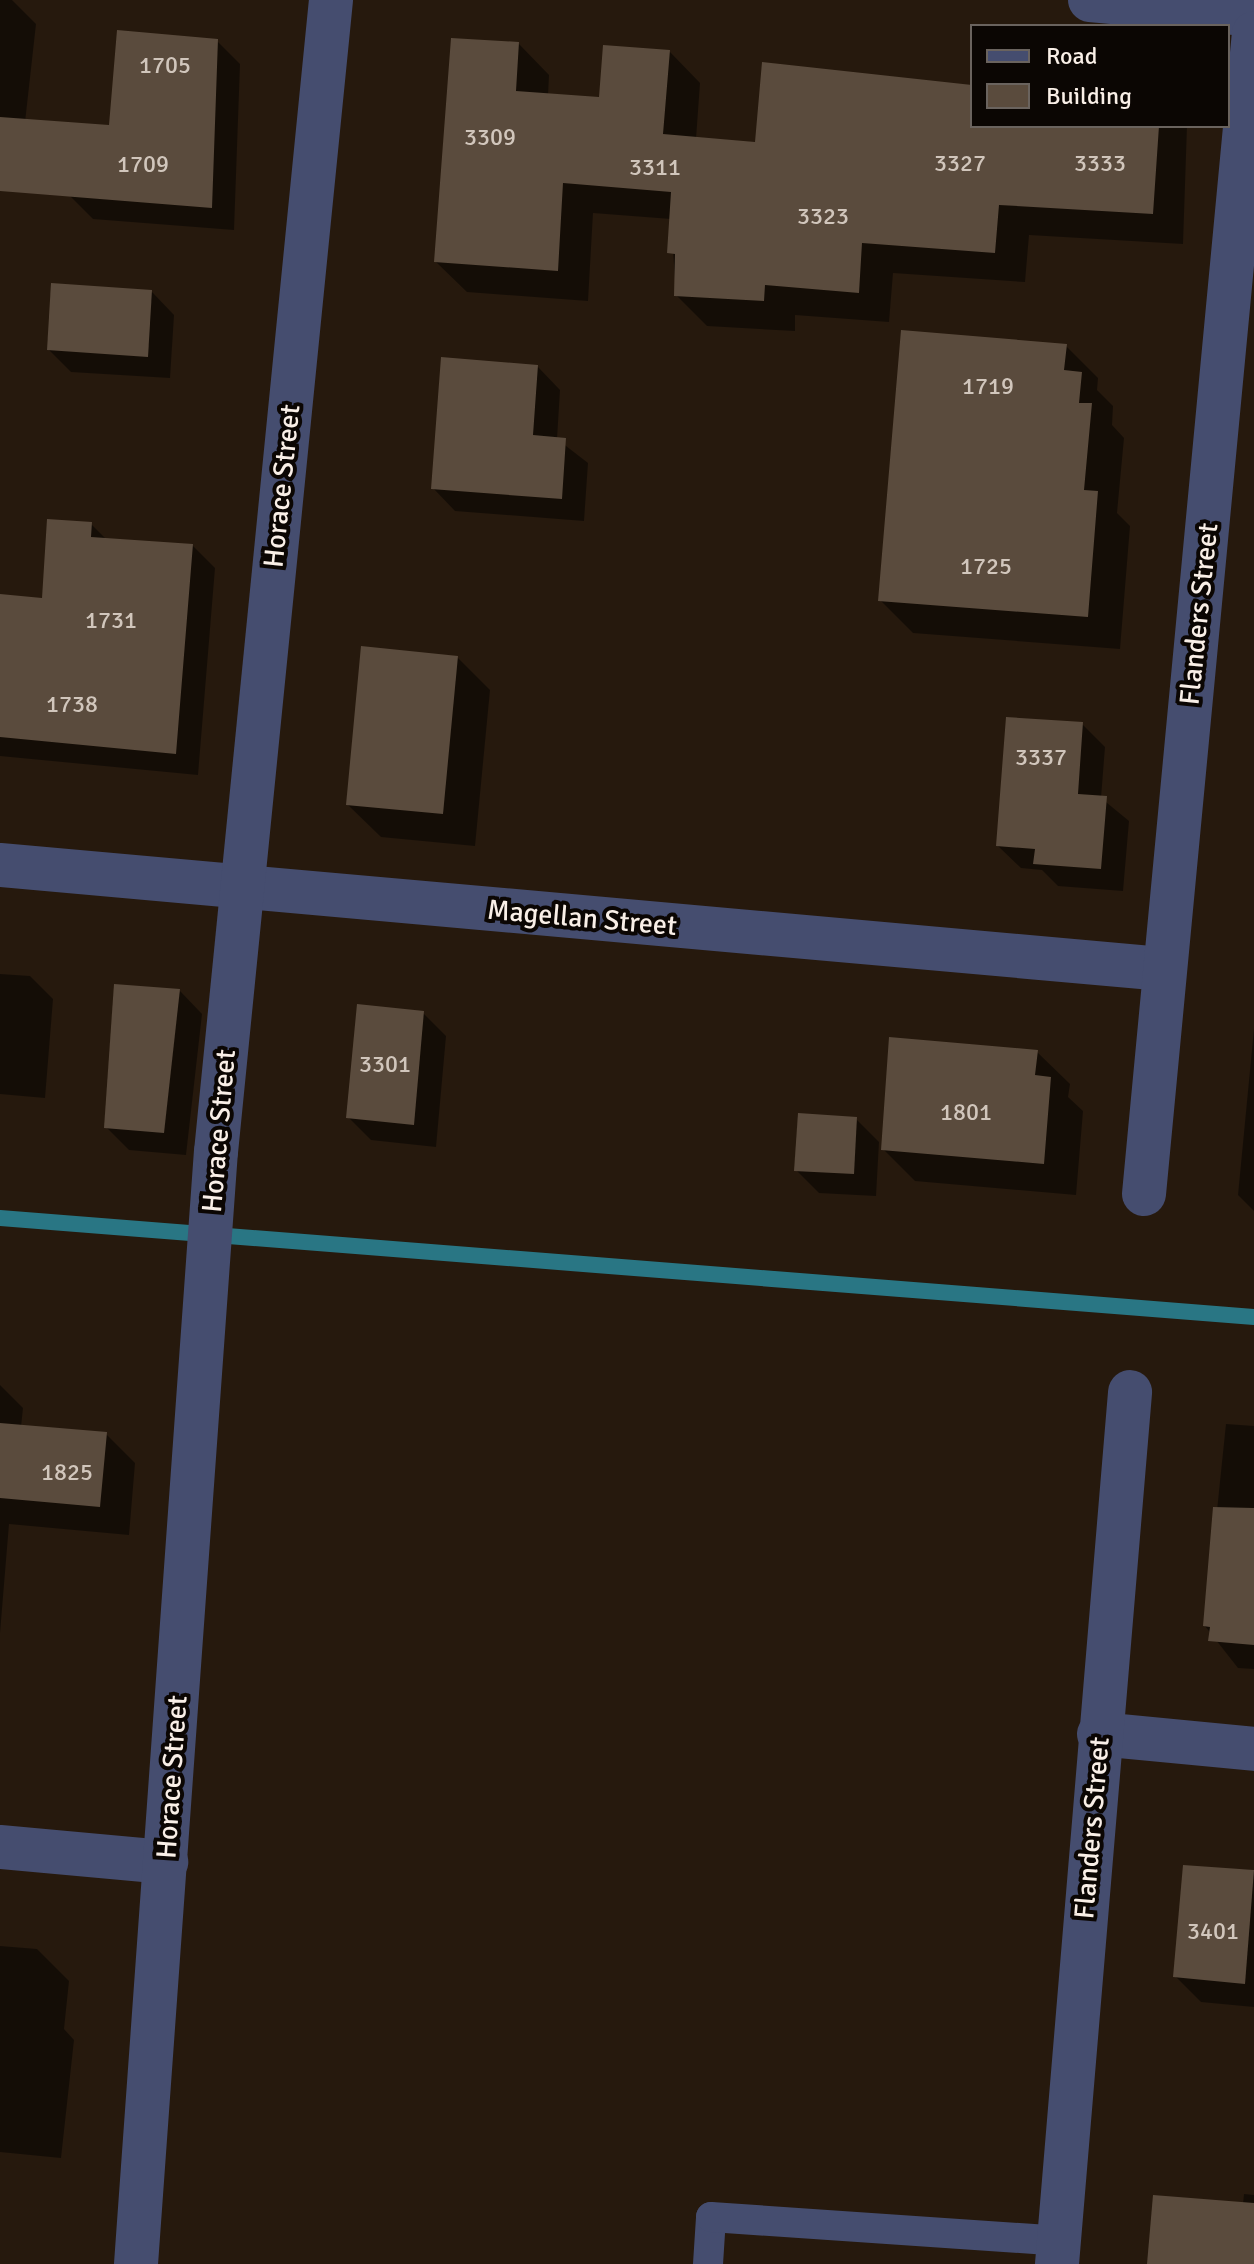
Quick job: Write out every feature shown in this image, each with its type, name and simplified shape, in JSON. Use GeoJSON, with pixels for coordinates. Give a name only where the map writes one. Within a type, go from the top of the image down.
{"type":"FeatureCollection","features":[{"type":"Feature","properties":{"kind":"street","name":"Horace Street"},"geometry":{"type":"LineString","coordinates":[[136,2264],[216,1152],[331,0]]}},
{"type":"Feature","properties":{"kind":"street"},"geometry":{"type":"LineString","coordinates":[[1090,0],[1254,15]]}},
{"type":"Feature","properties":{"kind":"street","name":"Flanders Street"},"geometry":{"type":"LineString","coordinates":[[1144,1194],[1254,33]]}},
{"type":"Feature","properties":{"kind":"street","name":"Magellan Street"},"geometry":{"type":"LineString","coordinates":[[0,865],[1164,969]]}},
{"type":"Feature","properties":{"kind":"street","name":"Flanders Street"},"geometry":{"type":"LineString","coordinates":[[1058,2252],[1130,1392]]}},
{"type":"Feature","properties":{"kind":"street"},"geometry":{"type":"LineString","coordinates":[[1099,1734],[1254,1749]]}},
{"type":"Feature","properties":{"kind":"street"},"geometry":{"type":"LineString","coordinates":[[0,1847],[166,1862]]}},
{"type":"Feature","properties":{"kind":"lane"},"geometry":{"type":"LineString","coordinates":[[708,2264],[711,2217],[1058,2252]]}},
{"type":"Feature","properties":{"kind":"building"},"geometry":{"type":"Polygon","coordinates":[[[117,30],[218,39],[212,208],[0,191],[0,117],[109,125],[117,30]]]}},
{"type":"Feature","properties":{"kind":"building"},"geometry":{"type":"Polygon","coordinates":[[[451,38],[519,42],[516,91],[599,97],[603,45],[670,50],[663,134],[755,142],[762,62],[970,85],[970,128],[1159,128],[1153,214],[999,205],[995,253],[862,243],[859,293],[765,285],[764,301],[674,296],[675,254],[667,253],[671,192],[563,183],[558,271],[434,262],[451,38]]]}},
{"type":"Feature","properties":{"kind":"building"},"geometry":{"type":"Polygon","coordinates":[[[51,283],[152,290],[148,357],[47,350],[51,283]]]}},
{"type":"Feature","properties":{"kind":"building"},"geometry":{"type":"Polygon","coordinates":[[[901,330],[1067,344],[1064,370],[1082,372],[1079,403],[1092,403],[1084,490],[1098,491],[1088,617],[878,601],[901,330]]]}},
{"type":"Feature","properties":{"kind":"building"},"geometry":{"type":"Polygon","coordinates":[[[441,357],[538,365],[533,435],[566,438],[562,499],[431,489],[441,357]]]}},
{"type":"Feature","properties":{"kind":"building"},"geometry":{"type":"Polygon","coordinates":[[[47,519],[92,522],[91,537],[193,544],[176,754],[0,737],[0,594],[42,598],[47,519]]]}},
{"type":"Feature","properties":{"kind":"building"},"geometry":{"type":"Polygon","coordinates":[[[361,646],[458,656],[443,814],[346,805],[361,646]]]}},
{"type":"Feature","properties":{"kind":"building"},"geometry":{"type":"Polygon","coordinates":[[[1006,717],[1083,722],[1078,794],[1107,796],[1101,869],[1033,864],[1035,849],[996,846],[1006,717]]]}},
{"type":"Feature","properties":{"kind":"building"},"geometry":{"type":"Polygon","coordinates":[[[114,984],[180,989],[164,1133],[104,1128],[114,984]]]}},
{"type":"Feature","properties":{"kind":"building"},"geometry":{"type":"Polygon","coordinates":[[[357,1004],[424,1011],[414,1125],[346,1118],[357,1004]]]}},
{"type":"Feature","properties":{"kind":"building"},"geometry":{"type":"Polygon","coordinates":[[[889,1037],[1038,1050],[1035,1075],[1051,1077],[1044,1164],[881,1150],[889,1037]]]}},
{"type":"Feature","properties":{"kind":"building"},"geometry":{"type":"Polygon","coordinates":[[[798,1113],[857,1117],[854,1174],[794,1171],[798,1113]]]}},
{"type":"Feature","properties":{"kind":"building"},"geometry":{"type":"Polygon","coordinates":[[[0,1423],[107,1432],[100,1507],[0,1498],[0,1423]]]}},
{"type":"Feature","properties":{"kind":"building"},"geometry":{"type":"Polygon","coordinates":[[[1213,1507],[1254,1508],[1254,1645],[1208,1641],[1210,1627],[1203,1626],[1213,1507]]]}},
{"type":"Feature","properties":{"kind":"building"},"geometry":{"type":"Polygon","coordinates":[[[1183,1865],[1254,1870],[1245,1984],[1173,1977],[1183,1865]]]}},
{"type":"Feature","properties":{"kind":"building"},"geometry":{"type":"Polygon","coordinates":[[[1153,2195],[1254,2203],[1254,2264],[1147,2264],[1153,2195]]]}},
{"type":"Feature","properties":{"kind":"waterway"},"geometry":{"type":"LineString","coordinates":[[0,1218],[1254,1317]]}}]}
